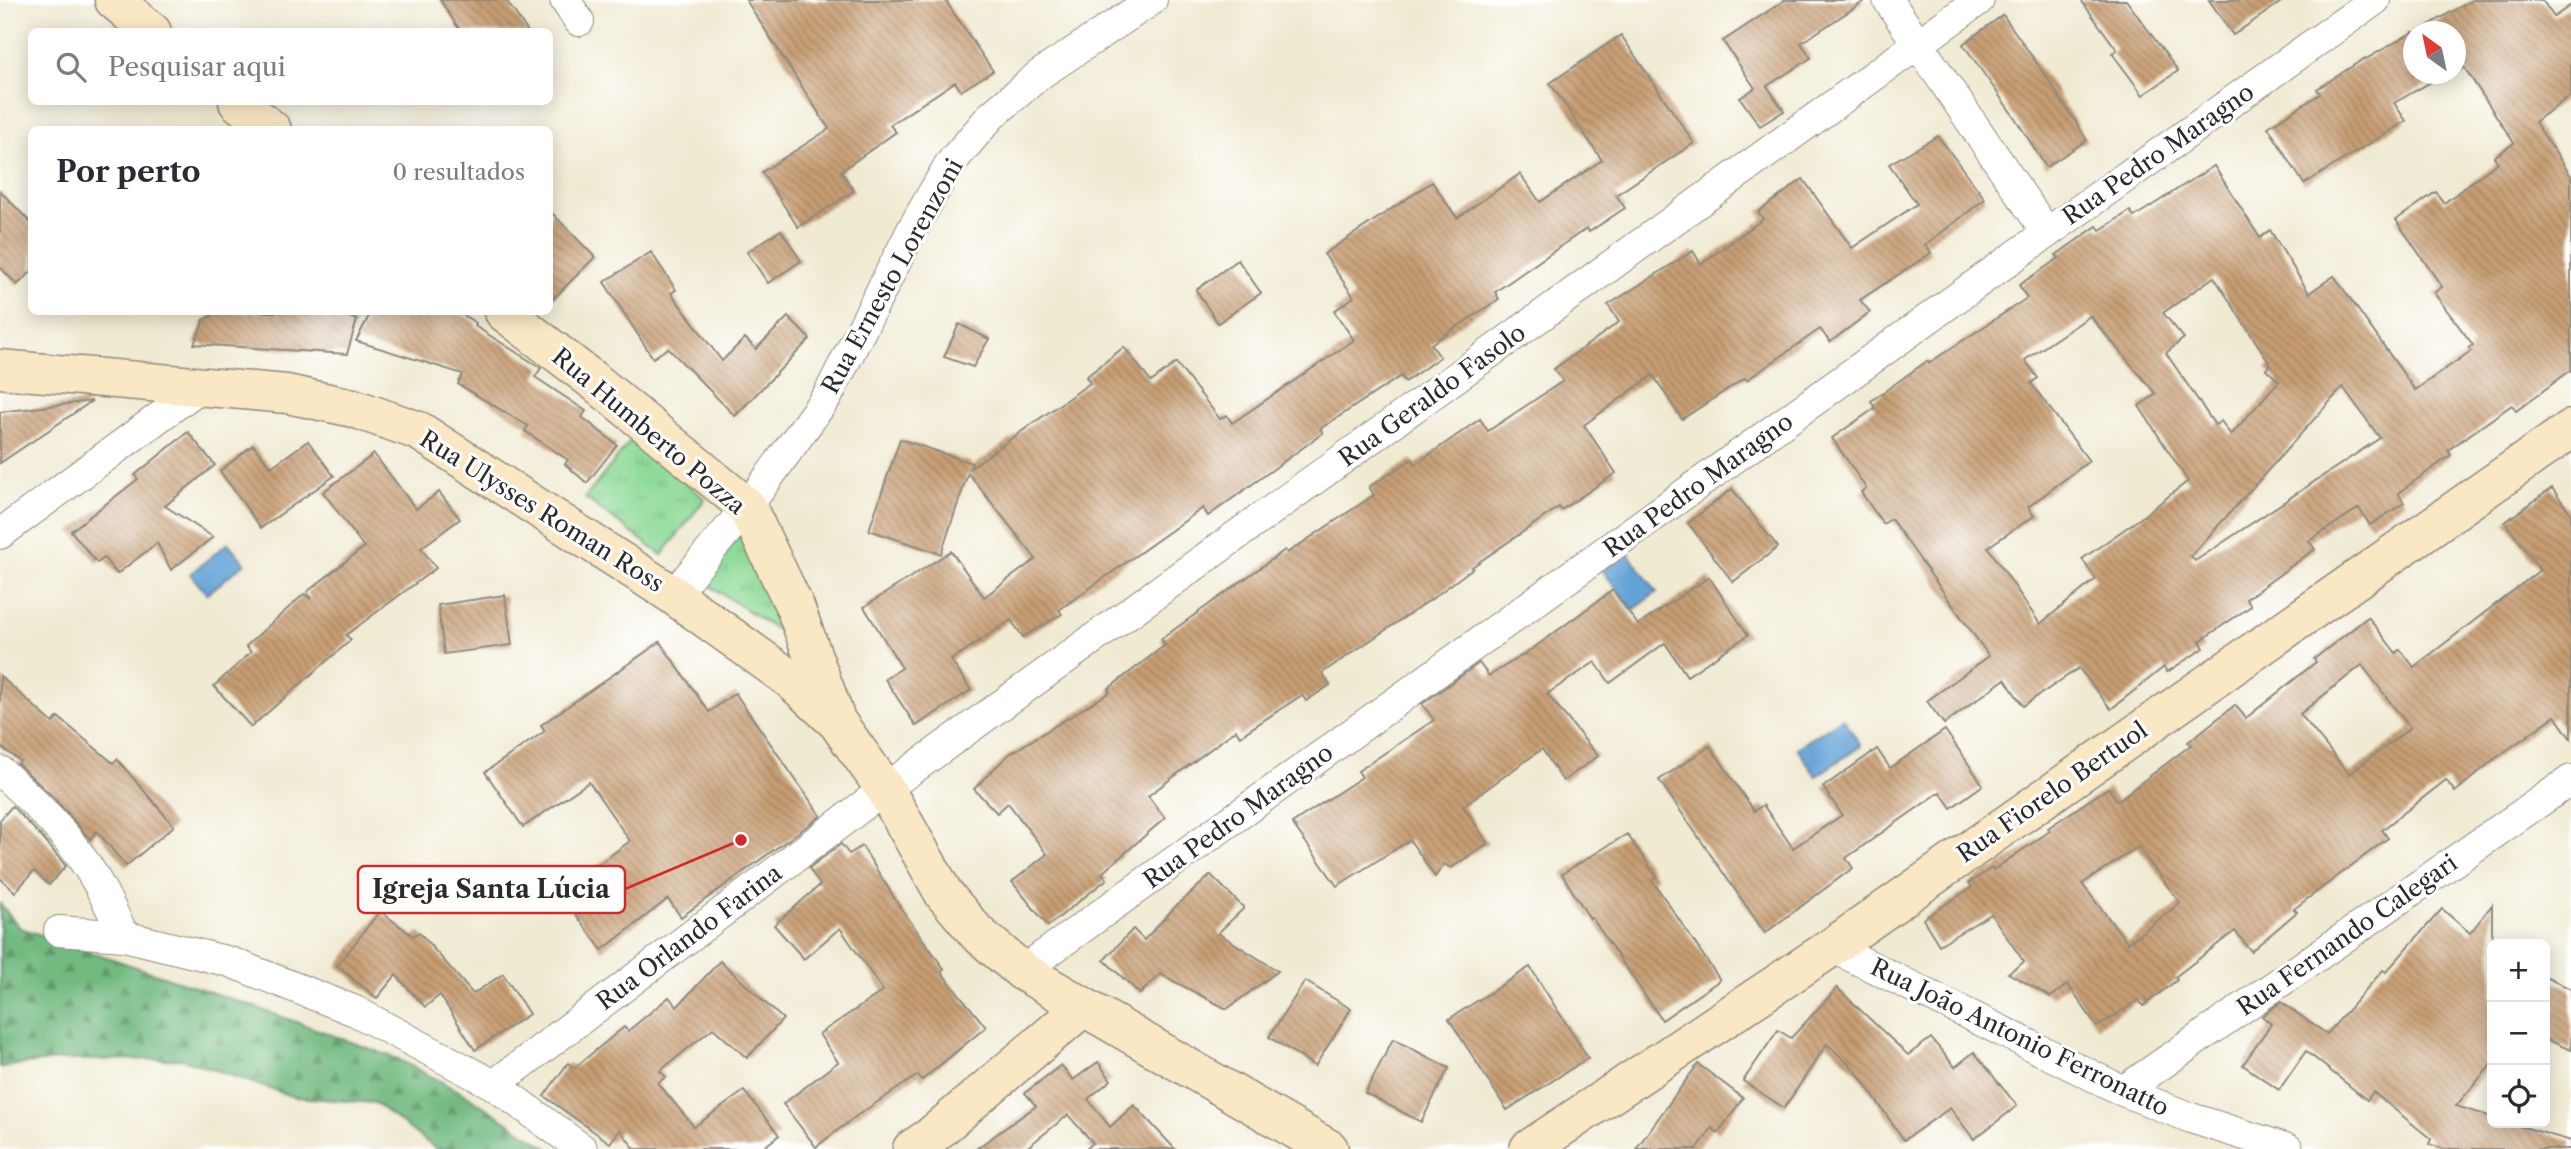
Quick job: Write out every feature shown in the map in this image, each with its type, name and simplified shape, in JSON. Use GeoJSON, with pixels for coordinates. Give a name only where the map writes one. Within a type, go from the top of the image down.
{"type":"FeatureCollection","features":[{"type":"Feature","properties":{"kind":"street"},"geometry":{"type":"LineString","coordinates":[[114,0],[147,28]]}},
{"type":"Feature","properties":{"kind":"street","name":"Rua Ernesto Lorenzoni"},"geometry":{"type":"LineString","coordinates":[[673,595],[747,507],[828,396],[914,226],[949,165],[991,116],[1038,75],[1152,0]]}},
{"type":"Feature","properties":{"kind":"street"},"geometry":{"type":"LineString","coordinates":[[1888,0],[2047,233]]}},
{"type":"Feature","properties":{"kind":"street","name":"Rua Geraldo Fasolo"},"geometry":{"type":"LineString","coordinates":[[885,789],[1979,0]]}},
{"type":"Feature","properties":{"kind":"street","name":"Rua Pedro Maragno"},"geometry":{"type":"LineString","coordinates":[[1021,971],[2375,0]]}},
{"type":"Feature","properties":{"kind":"street"},"geometry":{"type":"LineString","coordinates":[[241,105],[267,126]]}},
{"type":"Feature","properties":{"kind":"street","name":"Rua Humberto Pozza"},"geometry":{"type":"LineString","coordinates":[[508,315],[599,385],[747,507],[795,607],[837,722]]}},
{"type":"Feature","properties":{"kind":"street","name":"Rua Ulysses Roman Ross"},"geometry":{"type":"LineString","coordinates":[[0,369],[287,394],[340,405],[419,431],[673,595],[790,679],[837,722]]}},
{"type":"Feature","properties":{"kind":"street"},"geometry":{"type":"LineString","coordinates":[[0,534],[204,385]]}},
{"type":"Feature","properties":{"kind":"street","name":"Rua Fiorelo Bertuol"},"geometry":{"type":"LineString","coordinates":[[1529,1149],[1832,947],[2571,429]]}},
{"type":"Feature","properties":{"kind":"street"},"geometry":{"type":"LineString","coordinates":[[837,722],[885,789],[944,894],[977,933],[1021,971],[1329,1149]]}},
{"type":"Feature","properties":{"kind":"street"},"geometry":{"type":"LineString","coordinates":[[0,771],[40,807],[75,848],[97,881],[124,936]]}},
{"type":"Feature","properties":{"kind":"street","name":"Rua Fernando Calegari"},"geometry":{"type":"LineString","coordinates":[[2123,1091],[2571,780]]}},
{"type":"Feature","properties":{"kind":"street","name":"Rua Orlando Farina"},"geometry":{"type":"LineString","coordinates":[[494,1084],[885,789]]}},
{"type":"Feature","properties":{"kind":"street"},"geometry":{"type":"LineString","coordinates":[[59,930],[124,936],[230,962],[355,1010],[494,1084],[582,1149]]}},
{"type":"Feature","properties":{"kind":"street","name":"Rua João Antonio Ferronatto"},"geometry":{"type":"LineString","coordinates":[[1832,947],[2123,1091],[2191,1118],[2288,1149]]}},
{"type":"Feature","properties":{"kind":"street"},"geometry":{"type":"LineString","coordinates":[[912,1149],[930,1137],[1082,1008]]}},
{"type":"Feature","properties":{"kind":"green space"},"geometry":{"type":"Polygon","coordinates":[[[632,439],[705,499],[662,555],[585,498],[632,439]]]}},
{"type":"Feature","properties":{"kind":"green space"},"geometry":{"type":"Polygon","coordinates":[[[740,534],[783,634],[703,581],[740,534]]]}},
{"type":"Feature","properties":{"kind":"green space"},"geometry":{"type":"Polygon","coordinates":[[[0,904],[20,928],[252,1006],[398,1059],[468,1096],[549,1149],[436,1149],[375,1103],[294,1097],[183,1059],[57,1060],[0,1067],[0,904]]]}},
{"type":"Feature","properties":{"kind":"water"},"geometry":{"type":"Polygon","coordinates":[[[228,543],[245,563],[207,594],[190,574],[228,543]]]}},
{"type":"Feature","properties":{"kind":"water"},"geometry":{"type":"Polygon","coordinates":[[[1627,552],[1657,592],[1633,610],[1603,571],[1627,552]]]}},
{"type":"Feature","properties":{"kind":"water"},"geometry":{"type":"Polygon","coordinates":[[[1843,718],[1861,746],[1816,776],[1797,748],[1843,718]]]}},
{"type":"Feature","properties":{"kind":"building"},"geometry":{"type":"Polygon","coordinates":[[[440,0],[506,0],[525,28],[458,28],[440,0]]]}},
{"type":"Feature","properties":{"kind":"building"},"geometry":{"type":"Polygon","coordinates":[[[746,0],[945,0],[993,71],[961,91],[955,82],[890,125],[896,132],[841,171],[854,191],[798,227],[762,172],[829,129],[746,0]]]}},
{"type":"Feature","properties":{"kind":"building"},"geometry":{"type":"Polygon","coordinates":[[[1785,0],[1866,0],[1801,43],[1811,58],[1767,86],[1784,111],[1760,126],[1740,98],[1755,88],[1723,41],[1785,0]]]}},
{"type":"Feature","properties":{"kind":"building"},"geometry":{"type":"Polygon","coordinates":[[[2081,0],[2126,0],[2178,71],[2143,95],[2112,53],[2117,50],[2081,0]]]}},
{"type":"Feature","properties":{"kind":"building"},"geometry":{"type":"Polygon","coordinates":[[[2209,0],[2284,0],[2233,35],[2209,0]]]}},
{"type":"Feature","properties":{"kind":"building"},"geometry":{"type":"Polygon","coordinates":[[[2472,0],[2542,0],[2554,17],[2571,5],[2571,95],[2535,122],[2571,176],[2571,370],[2516,411],[2512,405],[2448,450],[2451,455],[2398,493],[2404,503],[2370,525],[2359,508],[2309,541],[2315,549],[2246,599],[2251,606],[2200,641],[2204,648],[2167,672],[2164,667],[2111,709],[2079,668],[2023,706],[2005,679],[1944,724],[1927,701],[1989,656],[1891,519],[1883,524],[1861,492],[1866,488],[1832,438],[1875,408],[1871,401],[1927,361],[1929,363],[2027,298],[2019,285],[2059,258],[2056,255],[2097,226],[2100,230],[2130,211],[2134,217],[2214,166],[2260,238],[2270,230],[2309,293],[2334,276],[2415,390],[2471,351],[2469,348],[2473,345],[2434,293],[2442,287],[2396,220],[2436,192],[2444,203],[2498,162],[2494,157],[2514,143],[2466,70],[2466,21],[2436,21],[2472,0]],[[2214,277],[2163,313],[2184,338],[2166,353],[2215,425],[2221,421],[2231,435],[2279,381],[2266,369],[2271,365],[2214,277]],[[2090,316],[2025,360],[2038,378],[2031,383],[2089,461],[2028,507],[2034,516],[1988,547],[2040,624],[2096,579],[2082,559],[2188,481],[2139,406],[2156,394],[2090,316]],[[2343,387],[2191,556],[2195,561],[2380,438],[2343,387]]]}},
{"type":"Feature","properties":{"kind":"building"},"geometry":{"type":"Polygon","coordinates":[[[2003,15],[2087,140],[2046,167],[1963,44],[2003,15]]]}},
{"type":"Feature","properties":{"kind":"building"},"geometry":{"type":"Polygon","coordinates":[[[1621,35],[1694,143],[1616,195],[1625,208],[1589,232],[1587,228],[1495,292],[1499,299],[1431,344],[1440,357],[1405,382],[1401,376],[1320,429],[1323,433],[1208,516],[1203,508],[1059,610],[1062,614],[1023,637],[1011,620],[951,660],[971,690],[916,726],[885,679],[902,668],[864,607],[951,551],[984,597],[1036,559],[968,473],[941,554],[869,530],[900,439],[972,463],[970,468],[1090,383],[1086,377],[1124,347],[1151,382],[1176,363],[1220,419],[1227,415],[1232,423],[1354,340],[1334,311],[1354,297],[1324,254],[1432,182],[1457,218],[1520,174],[1540,202],[1602,160],[1550,83],[1621,35]]]}},
{"type":"Feature","properties":{"kind":"building"},"geometry":{"type":"Polygon","coordinates":[[[2403,38],[2403,84],[2427,84],[2394,103],[2406,121],[2304,184],[2268,127],[2320,94],[2317,89],[2403,38]]]}},
{"type":"Feature","properties":{"kind":"building"},"geometry":{"type":"Polygon","coordinates":[[[1938,136],[1985,199],[1925,245],[1931,253],[1860,300],[1870,312],[1830,342],[1820,329],[1747,380],[1745,378],[1682,419],[1653,375],[1584,425],[1616,473],[1561,510],[1559,507],[1472,567],[1433,598],[1322,673],[1330,685],[1306,701],[1302,695],[1240,736],[1236,730],[1148,796],[1165,818],[1102,873],[1107,879],[1048,926],[1012,882],[1047,854],[1008,803],[997,813],[974,789],[1008,755],[1110,692],[1108,689],[1165,645],[1161,639],[1285,550],[1287,553],[1374,495],[1369,487],[1412,459],[1416,464],[1480,419],[1488,431],[1563,381],[1554,369],[1619,322],[1608,305],[1693,251],[1701,264],[1763,219],[1758,212],[1803,179],[1852,248],[1917,204],[1889,164],[1938,136]]]}},
{"type":"Feature","properties":{"kind":"building"},"geometry":{"type":"Polygon","coordinates":[[[0,191],[28,220],[28,275],[17,285],[0,267],[0,191]]]}},
{"type":"Feature","properties":{"kind":"building"},"geometry":{"type":"Polygon","coordinates":[[[553,214],[595,257],[553,299],[553,214]]]}},
{"type":"Feature","properties":{"kind":"building"},"geometry":{"type":"Polygon","coordinates":[[[781,230],[801,261],[768,283],[747,252],[781,230]]]}},
{"type":"Feature","properties":{"kind":"building"},"geometry":{"type":"Polygon","coordinates":[[[651,252],[676,290],[671,293],[722,361],[745,338],[756,349],[788,317],[810,339],[735,416],[668,348],[653,358],[604,282],[651,252]]]}},
{"type":"Feature","properties":{"kind":"building"},"geometry":{"type":"Polygon","coordinates":[[[1238,260],[1261,293],[1218,323],[1196,290],[1238,260]]]}},
{"type":"Feature","properties":{"kind":"building"},"geometry":{"type":"Polygon","coordinates":[[[212,315],[346,315],[357,320],[347,354],[194,344],[204,320],[212,315]]]}},
{"type":"Feature","properties":{"kind":"building"},"geometry":{"type":"Polygon","coordinates":[[[369,315],[463,315],[476,323],[475,326],[541,368],[535,377],[586,411],[582,417],[617,445],[587,483],[565,464],[568,460],[525,431],[528,426],[458,384],[463,374],[356,341],[369,315]]]}},
{"type":"Feature","properties":{"kind":"building"},"geometry":{"type":"Polygon","coordinates":[[[959,324],[989,339],[973,367],[944,357],[959,324]]]}},
{"type":"Feature","properties":{"kind":"building"},"geometry":{"type":"Polygon","coordinates":[[[92,401],[0,463],[0,412],[92,401]]]}},
{"type":"Feature","properties":{"kind":"building"},"geometry":{"type":"Polygon","coordinates":[[[188,432],[215,465],[165,506],[213,537],[171,570],[157,543],[117,574],[104,558],[97,563],[71,531],[138,479],[135,475],[188,432]]]}},
{"type":"Feature","properties":{"kind":"building"},"geometry":{"type":"Polygon","coordinates":[[[308,441],[334,476],[261,528],[220,471],[253,445],[271,467],[308,441]]]}},
{"type":"Feature","properties":{"kind":"building"},"geometry":{"type":"Polygon","coordinates":[[[374,454],[416,509],[439,492],[460,519],[421,548],[436,568],[346,635],[351,640],[251,727],[214,686],[251,652],[246,646],[304,594],[311,599],[307,592],[364,547],[323,492],[374,454]]]}},
{"type":"Feature","properties":{"kind":"building"},"geometry":{"type":"Polygon","coordinates":[[[2552,488],[2571,514],[2571,739],[2555,716],[2493,760],[2455,792],[2446,780],[2382,830],[2388,838],[2294,909],[2297,912],[2251,951],[2235,931],[2175,977],[2177,980],[2143,1006],[2139,1000],[2097,1027],[2068,984],[2051,997],[2008,973],[2024,962],[1991,914],[1939,945],[1923,919],[1972,887],[1969,883],[1992,868],[1993,870],[2050,831],[2048,828],[2108,788],[2117,801],[2191,745],[2188,742],[2235,705],[2246,718],[2368,617],[2396,653],[2400,649],[2414,667],[2540,570],[2505,522],[2552,488]],[[2362,665],[2300,714],[2349,774],[2410,728],[2362,665]],[[2138,847],[2082,884],[2128,943],[2180,903],[2138,847]]]}},
{"type":"Feature","properties":{"kind":"building"},"geometry":{"type":"Polygon","coordinates":[[[1732,489],[1778,547],[1733,582],[1688,523],[1732,489]]]}},
{"type":"Feature","properties":{"kind":"building"},"geometry":{"type":"Polygon","coordinates":[[[1709,577],[1748,635],[1687,676],[1665,643],[1610,683],[1595,662],[1547,694],[1598,756],[1563,781],[1542,749],[1463,806],[1488,843],[1451,868],[1444,864],[1435,877],[1410,840],[1337,886],[1292,823],[1362,777],[1358,771],[1434,720],[1422,704],[1479,663],[1489,676],[1535,647],[1613,590],[1638,625],[1709,577]]]}},
{"type":"Feature","properties":{"kind":"building"},"geometry":{"type":"Polygon","coordinates":[[[505,595],[512,645],[444,654],[438,605],[505,595]]]}},
{"type":"Feature","properties":{"kind":"building"},"geometry":{"type":"Polygon","coordinates":[[[660,642],[709,712],[735,693],[821,816],[681,917],[668,899],[602,950],[560,893],[630,841],[589,782],[523,827],[485,772],[545,731],[541,725],[660,642]]]}},
{"type":"Feature","properties":{"kind":"building"},"geometry":{"type":"Polygon","coordinates":[[[0,676],[53,723],[58,717],[113,763],[117,759],[174,826],[126,866],[97,831],[90,839],[53,797],[18,764],[20,761],[0,746],[0,676]]]}},
{"type":"Feature","properties":{"kind":"building"},"geometry":{"type":"Polygon","coordinates":[[[1945,730],[1983,785],[1951,808],[1940,792],[1846,858],[1853,868],[1765,933],[1659,780],[1710,746],[1754,811],[1763,805],[1793,848],[1842,815],[1823,787],[1877,749],[1890,768],[1945,730]]]}},
{"type":"Feature","properties":{"kind":"building"},"geometry":{"type":"Polygon","coordinates":[[[12,806],[66,866],[49,885],[34,871],[15,892],[0,878],[0,820],[12,806]]]}},
{"type":"Feature","properties":{"kind":"building"},"geometry":{"type":"Polygon","coordinates":[[[1627,834],[1657,877],[1652,880],[1720,980],[1662,1020],[1592,918],[1590,919],[1562,874],[1627,834]]]}},
{"type":"Feature","properties":{"kind":"building"},"geometry":{"type":"Polygon","coordinates":[[[841,844],[849,854],[862,846],[900,907],[944,969],[941,972],[986,1027],[922,1080],[918,1075],[816,1147],[783,1104],[838,1062],[819,1034],[883,991],[840,928],[804,959],[774,925],[820,885],[809,868],[841,844]]]}},
{"type":"Feature","properties":{"kind":"building"},"geometry":{"type":"Polygon","coordinates":[[[1211,875],[1244,908],[1218,933],[1278,971],[1227,1009],[1160,974],[1140,994],[1104,960],[1133,929],[1144,940],[1211,875]]]}},
{"type":"Feature","properties":{"kind":"building"},"geometry":{"type":"Polygon","coordinates":[[[2492,905],[2492,939],[2487,939],[2487,1070],[2456,1106],[2487,1115],[2487,1128],[2527,1128],[2571,1141],[2571,1149],[2444,1149],[2429,1144],[2431,1139],[2373,1092],[2367,1100],[2306,1051],[2279,1090],[2243,1065],[2271,1024],[2262,1016],[2281,1002],[2327,1034],[2383,970],[2386,972],[2442,909],[2470,933],[2492,905]]]}},
{"type":"Feature","properties":{"kind":"building"},"geometry":{"type":"Polygon","coordinates":[[[380,911],[413,936],[419,932],[473,994],[503,974],[529,1014],[475,1050],[440,995],[425,1007],[396,975],[377,998],[337,966],[380,911]]]}},
{"type":"Feature","properties":{"kind":"building"},"geometry":{"type":"Polygon","coordinates":[[[720,961],[783,1019],[747,1058],[713,1028],[660,1071],[666,1077],[658,1083],[694,1127],[744,1091],[779,1135],[762,1149],[635,1149],[620,1130],[610,1143],[544,1096],[568,1063],[574,1068],[624,1027],[628,1031],[669,997],[677,1007],[720,961]]]}},
{"type":"Feature","properties":{"kind":"building"},"geometry":{"type":"Polygon","coordinates":[[[1530,967],[1588,1058],[1507,1110],[1449,1019],[1530,967]]]}},
{"type":"Feature","properties":{"kind":"building"},"geometry":{"type":"Polygon","coordinates":[[[2550,979],[2571,989],[2571,1050],[2550,1041],[2550,979]]]}},
{"type":"Feature","properties":{"kind":"building"},"geometry":{"type":"Polygon","coordinates":[[[1305,981],[1351,1009],[1315,1066],[1269,1037],[1305,981]]]}},
{"type":"Feature","properties":{"kind":"building"},"geometry":{"type":"Polygon","coordinates":[[[1837,988],[1908,1055],[1931,1038],[1955,1067],[1974,1052],[2017,1106],[1974,1139],[1950,1108],[1904,1140],[1855,1070],[1827,1044],[1784,1108],[1743,1081],[1778,1030],[1791,1038],[1837,988]]]}},
{"type":"Feature","properties":{"kind":"building"},"geometry":{"type":"Polygon","coordinates":[[[1393,1039],[1449,1068],[1421,1122],[1365,1093],[1393,1039]]]}},
{"type":"Feature","properties":{"kind":"building"},"geometry":{"type":"Polygon","coordinates":[[[1098,1062],[1111,1080],[1088,1099],[1110,1127],[1134,1105],[1175,1149],[1086,1149],[1093,1143],[1068,1115],[1025,1149],[976,1149],[1036,1106],[1025,1093],[1061,1065],[1073,1080],[1098,1062]]]}},
{"type":"Feature","properties":{"kind":"building"},"geometry":{"type":"Polygon","coordinates":[[[1698,1064],[1743,1098],[1718,1133],[1712,1128],[1697,1149],[1636,1149],[1698,1064]]]}},
{"type":"Feature","properties":{"kind":"place","name":"Igreja Santa Lúcia"},"geometry":{"type":"Point","coordinates":[741,840]}}]}
